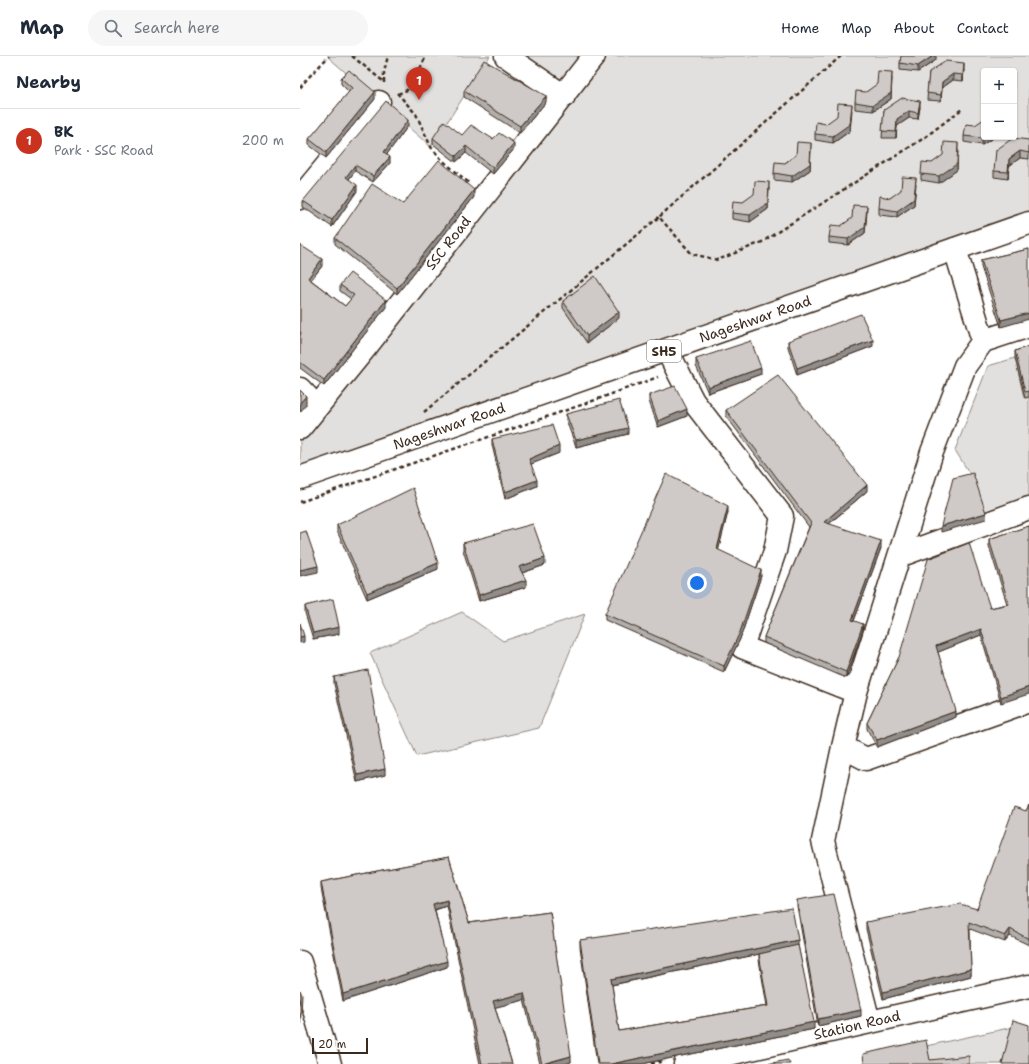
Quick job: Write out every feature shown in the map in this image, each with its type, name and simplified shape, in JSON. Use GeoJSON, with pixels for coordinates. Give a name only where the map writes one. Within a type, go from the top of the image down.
{"type":"FeatureCollection","features":[{"type":"Feature","properties":{"kind":"street"},"geometry":{"type":"LineString","coordinates":[[506,56],[564,96]]}},
{"type":"Feature","properties":{"kind":"street","name":"SSC Road"},"geometry":{"type":"LineString","coordinates":[[300,428],[485,196],[594,56]]}},
{"type":"Feature","properties":{"kind":"street"},"geometry":{"type":"LineString","coordinates":[[300,198],[386,90]]}},
{"type":"Feature","properties":{"kind":"street","name":"Nageshwar Road"},"geometry":{"type":"LineString","coordinates":[[300,478],[1029,223]]}},
{"type":"Feature","properties":{"kind":"street"},"geometry":{"type":"LineString","coordinates":[[955,249],[983,342]]}},
{"type":"Feature","properties":{"kind":"street"},"geometry":{"type":"LineString","coordinates":[[869,1022],[823,840],[843,747],[856,692],[932,452],[965,366],[983,342],[1029,326]]}},
{"type":"Feature","properties":{"kind":"street"},"geometry":{"type":"LineString","coordinates":[[666,350],[693,401],[782,516],[775,551],[742,647],[856,692]]}},
{"type":"Feature","properties":{"kind":"street"},"geometry":{"type":"LineString","coordinates":[[300,389],[317,407]]}},
{"type":"Feature","properties":{"kind":"street"},"geometry":{"type":"LineString","coordinates":[[899,556],[1029,508]]}},
{"type":"Feature","properties":{"kind":"street"},"geometry":{"type":"LineString","coordinates":[[843,747],[866,759],[1029,701]]}},
{"type":"Feature","properties":{"kind":"street"},"geometry":{"type":"LineString","coordinates":[[300,962],[330,1064]]}},
{"type":"Feature","properties":{"kind":"street","name":"Station Road"},"geometry":{"type":"LineString","coordinates":[[684,1064],[1029,986]]}},
{"type":"Feature","properties":{"kind":"path"},"geometry":{"type":"LineString","coordinates":[[300,88],[329,56]]}},
{"type":"Feature","properties":{"kind":"path"},"geometry":{"type":"LineString","coordinates":[[352,56],[386,90],[398,94],[416,114],[431,147],[442,160],[485,196]]}},
{"type":"Feature","properties":{"kind":"path"},"geometry":{"type":"LineString","coordinates":[[386,90],[384,72],[388,56]]}},
{"type":"Feature","properties":{"kind":"path"},"geometry":{"type":"LineString","coordinates":[[386,90],[398,94],[407,90],[426,56]]}},
{"type":"Feature","properties":{"kind":"path"},"geometry":{"type":"LineString","coordinates":[[423,413],[659,217],[841,56]]}},
{"type":"Feature","properties":{"kind":"path"},"geometry":{"type":"LineString","coordinates":[[659,217],[692,254],[718,260],[762,242],[924,138],[962,109]]}},
{"type":"Feature","properties":{"kind":"shaded area"},"geometry":{"type":"Polygon","coordinates":[[[490,56],[431,147],[328,57],[490,56]]]}},
{"type":"Feature","properties":{"kind":"shaded area"},"geometry":{"type":"Polygon","coordinates":[[[506,56],[1029,56],[1029,223],[300,479],[300,426],[563,96],[506,56]]]}},
{"type":"Feature","properties":{"kind":"shaded area"},"geometry":{"type":"Polygon","coordinates":[[[1015,358],[1024,398],[1029,397],[1029,504],[986,519],[973,479],[955,450],[988,366],[1015,358]]]}},
{"type":"Feature","properties":{"kind":"shaded area"},"geometry":{"type":"Polygon","coordinates":[[[462,612],[503,641],[585,614],[539,728],[417,756],[370,653],[462,612]]]}},
{"type":"Feature","properties":{"kind":"shaded area"},"geometry":{"type":"Polygon","coordinates":[[[1013,1027],[1004,1064],[930,1064],[926,1046],[1013,1027]]]}},
{"type":"Feature","properties":{"kind":"building"},"geometry":{"type":"Polygon","coordinates":[[[901,56],[933,56],[918,66],[900,63],[901,56]]]}},
{"type":"Feature","properties":{"kind":"building"},"geometry":{"type":"Polygon","coordinates":[[[484,60],[546,96],[520,126],[464,91],[484,60]]]}},
{"type":"Feature","properties":{"kind":"building"},"geometry":{"type":"Polygon","coordinates":[[[946,61],[964,63],[963,75],[953,74],[942,82],[941,95],[927,93],[929,72],[946,61]]]}},
{"type":"Feature","properties":{"kind":"building"},"geometry":{"type":"Polygon","coordinates":[[[349,70],[375,92],[326,152],[309,139],[352,88],[341,78],[349,70]]]}},
{"type":"Feature","properties":{"kind":"building"},"geometry":{"type":"Polygon","coordinates":[[[878,71],[892,72],[891,93],[873,105],[855,102],[856,91],[866,92],[877,84],[878,71]]]}},
{"type":"Feature","properties":{"kind":"building"},"geometry":{"type":"Polygon","coordinates":[[[902,98],[920,101],[918,113],[909,111],[897,119],[896,132],[882,131],[884,110],[902,98]]]}},
{"type":"Feature","properties":{"kind":"building"},"geometry":{"type":"Polygon","coordinates":[[[386,101],[408,120],[384,152],[390,157],[373,176],[355,165],[346,177],[357,185],[332,220],[303,201],[386,101]]]}},
{"type":"Feature","properties":{"kind":"building"},"geometry":{"type":"Polygon","coordinates":[[[838,103],[852,104],[850,124],[833,136],[815,134],[816,122],[826,124],[837,116],[838,103]]]}},
{"type":"Feature","properties":{"kind":"building"},"geometry":{"type":"Polygon","coordinates":[[[444,121],[462,135],[471,125],[493,139],[499,133],[514,143],[493,168],[466,146],[456,156],[433,138],[444,121]]]}},
{"type":"Feature","properties":{"kind":"building"},"geometry":{"type":"Polygon","coordinates":[[[981,121],[981,138],[964,136],[966,124],[975,125],[981,121]]]}},
{"type":"Feature","properties":{"kind":"building"},"geometry":{"type":"Polygon","coordinates":[[[1017,138],[1029,140],[1029,153],[1020,151],[1009,159],[1008,172],[994,171],[996,150],[1010,140],[1017,140],[1017,138]]]}},
{"type":"Feature","properties":{"kind":"building"},"geometry":{"type":"Polygon","coordinates":[[[797,142],[811,143],[810,164],[792,176],[774,173],[775,162],[785,163],[796,155],[797,142]]]}},
{"type":"Feature","properties":{"kind":"building"},"geometry":{"type":"Polygon","coordinates":[[[944,142],[958,143],[957,164],[939,176],[921,174],[922,162],[932,163],[943,155],[944,142]]]}},
{"type":"Feature","properties":{"kind":"building"},"geometry":{"type":"Polygon","coordinates":[[[439,160],[474,190],[397,288],[335,238],[372,184],[403,204],[439,160]]]}},
{"type":"Feature","properties":{"kind":"building"},"geometry":{"type":"Polygon","coordinates":[[[902,177],[916,178],[914,199],[897,211],[879,208],[880,196],[890,198],[901,190],[902,177]]]}},
{"type":"Feature","properties":{"kind":"building"},"geometry":{"type":"Polygon","coordinates":[[[755,181],[769,182],[768,203],[750,215],[732,213],[733,201],[743,202],[754,194],[755,181]]]}},
{"type":"Feature","properties":{"kind":"building"},"geometry":{"type":"Polygon","coordinates":[[[853,205],[867,206],[865,227],[848,239],[829,237],[831,225],[841,226],[852,218],[853,205]]]}},
{"type":"Feature","properties":{"kind":"building"},"geometry":{"type":"Polygon","coordinates":[[[300,245],[322,259],[308,278],[345,306],[354,295],[340,285],[350,273],[386,300],[324,380],[300,362],[300,245]]]}},
{"type":"Feature","properties":{"kind":"building"},"geometry":{"type":"Polygon","coordinates":[[[1029,249],[1029,313],[1001,320],[981,260],[1029,249]]]}},
{"type":"Feature","properties":{"kind":"building"},"geometry":{"type":"Polygon","coordinates":[[[595,276],[619,312],[587,336],[563,301],[595,276]]]}},
{"type":"Feature","properties":{"kind":"building"},"geometry":{"type":"Polygon","coordinates":[[[861,314],[873,340],[797,368],[788,341],[861,314]]]}},
{"type":"Feature","properties":{"kind":"building"},"geometry":{"type":"Polygon","coordinates":[[[751,341],[761,368],[708,387],[696,359],[751,341]]]}},
{"type":"Feature","properties":{"kind":"building"},"geometry":{"type":"Polygon","coordinates":[[[1029,346],[1029,391],[1025,392],[1015,351],[1029,346]]]}},
{"type":"Feature","properties":{"kind":"building"},"geometry":{"type":"Polygon","coordinates":[[[778,375],[867,485],[824,522],[881,541],[852,620],[863,624],[846,672],[764,637],[811,523],[726,410],[778,375]]]}},
{"type":"Feature","properties":{"kind":"building"},"geometry":{"type":"Polygon","coordinates":[[[675,386],[687,409],[658,421],[649,395],[675,386]]]}},
{"type":"Feature","properties":{"kind":"building"},"geometry":{"type":"Polygon","coordinates":[[[300,390],[306,396],[300,403],[300,390]]]}},
{"type":"Feature","properties":{"kind":"building"},"geometry":{"type":"Polygon","coordinates":[[[619,400],[628,428],[576,440],[566,414],[619,400]]]}},
{"type":"Feature","properties":{"kind":"building"},"geometry":{"type":"Polygon","coordinates":[[[552,425],[559,446],[529,459],[537,480],[505,492],[492,439],[552,425]]]}},
{"type":"Feature","properties":{"kind":"building"},"geometry":{"type":"Polygon","coordinates":[[[973,473],[986,513],[941,526],[953,478],[973,473]]]}},
{"type":"Feature","properties":{"kind":"building"},"geometry":{"type":"Polygon","coordinates":[[[666,474],[728,506],[717,549],[761,570],[740,632],[724,666],[605,614],[666,474]]]}},
{"type":"Feature","properties":{"kind":"building"},"geometry":{"type":"Polygon","coordinates":[[[413,488],[438,563],[367,593],[337,525],[413,488]]]}},
{"type":"Feature","properties":{"kind":"building"},"geometry":{"type":"Polygon","coordinates":[[[533,524],[545,558],[519,567],[526,580],[479,595],[463,543],[533,524]]]}},
{"type":"Feature","properties":{"kind":"building"},"geometry":{"type":"Polygon","coordinates":[[[1029,526],[1029,687],[1001,697],[981,629],[936,646],[956,711],[877,740],[867,723],[899,657],[928,559],[969,543],[990,608],[1009,604],[989,539],[1029,526]]]}},
{"type":"Feature","properties":{"kind":"building"},"geometry":{"type":"Polygon","coordinates":[[[306,531],[318,566],[300,570],[300,533],[306,531]]]}},
{"type":"Feature","properties":{"kind":"building"},"geometry":{"type":"Polygon","coordinates":[[[333,599],[339,627],[313,633],[305,606],[333,599]]]}},
{"type":"Feature","properties":{"kind":"building"},"geometry":{"type":"Polygon","coordinates":[[[300,623],[304,636],[300,637],[300,623]]]}},
{"type":"Feature","properties":{"kind":"building"},"geometry":{"type":"Polygon","coordinates":[[[368,670],[385,769],[357,775],[334,677],[368,670]]]}},
{"type":"Feature","properties":{"kind":"building"},"geometry":{"type":"Polygon","coordinates":[[[1029,805],[1029,939],[1010,929],[1005,936],[969,922],[971,969],[883,992],[866,922],[960,904],[977,909],[1014,807],[1026,811],[1029,805]]]}},
{"type":"Feature","properties":{"kind":"building"},"geometry":{"type":"Polygon","coordinates":[[[449,857],[469,923],[550,912],[571,1056],[542,1064],[524,993],[493,1001],[512,1064],[482,1064],[447,900],[433,904],[447,961],[343,994],[321,882],[449,857]]]}},
{"type":"Feature","properties":{"kind":"building"},"geometry":{"type":"Polygon","coordinates":[[[834,894],[861,1010],[818,1019],[797,900],[834,894]]]}},
{"type":"Feature","properties":{"kind":"building"},"geometry":{"type":"Polygon","coordinates":[[[792,908],[798,940],[611,979],[619,1031],[768,1006],[759,954],[798,945],[814,1022],[611,1064],[598,1064],[580,940],[792,908]]]}},
{"type":"Feature","properties":{"kind":"building"},"geometry":{"type":"Polygon","coordinates":[[[300,990],[302,995],[300,1031],[300,990]]]}},
{"type":"Feature","properties":{"kind":"building"},"geometry":{"type":"Polygon","coordinates":[[[1013,1020],[1029,1025],[1029,1064],[1002,1064],[1013,1020]]]}},
{"type":"Feature","properties":{"kind":"building"},"geometry":{"type":"Polygon","coordinates":[[[926,1040],[930,1060],[969,1056],[969,1064],[864,1064],[863,1054],[926,1040]]]}},
{"type":"Feature","properties":{"kind":"building"},"geometry":{"type":"Polygon","coordinates":[[[788,1060],[790,1064],[767,1064],[788,1060]]]}},
{"type":"Feature","properties":{"kind":"place","name":"BK"},"geometry":{"type":"Point","coordinates":[419,100]}}]}
